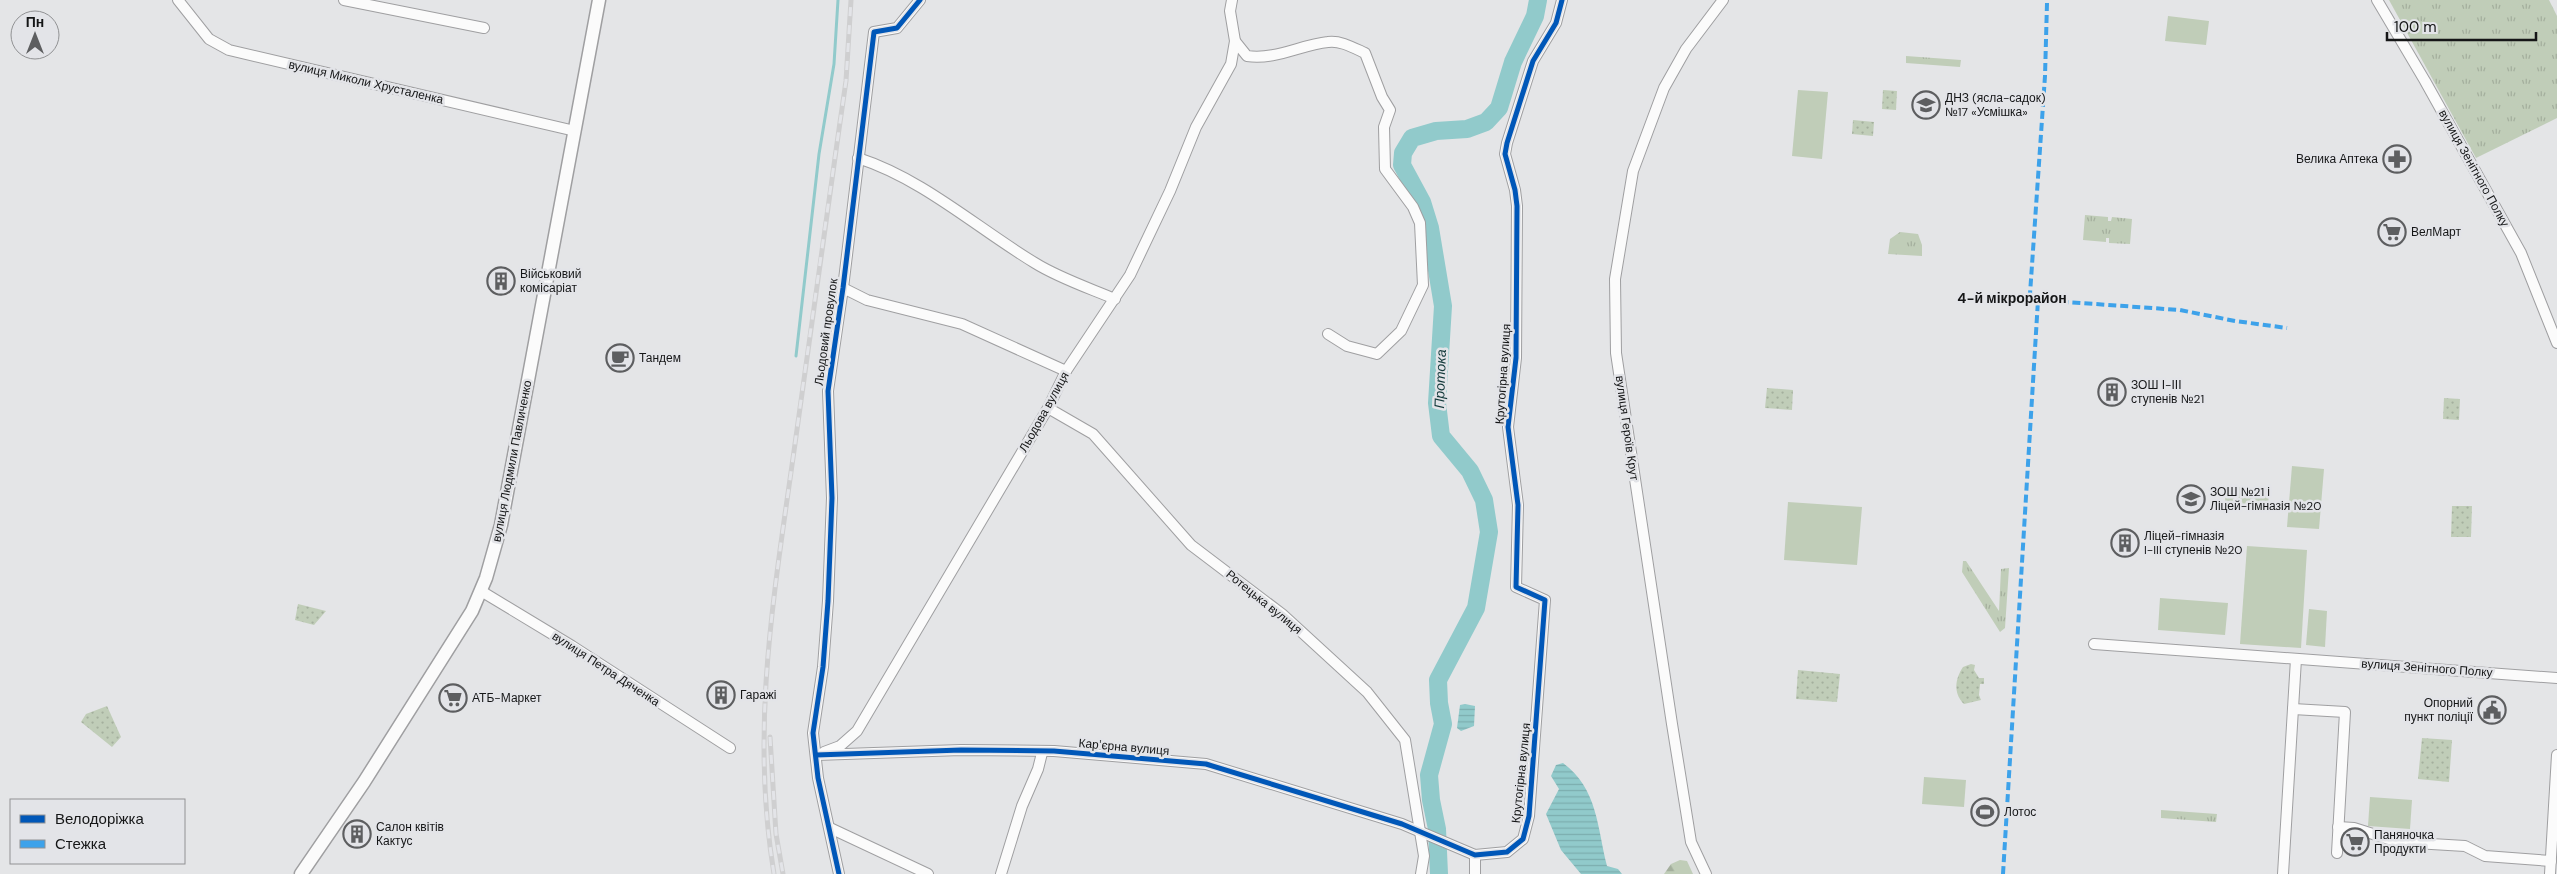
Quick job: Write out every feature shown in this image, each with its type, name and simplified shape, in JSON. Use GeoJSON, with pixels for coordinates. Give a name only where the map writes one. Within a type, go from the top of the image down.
{"type":"FeatureCollection","features":[{"type":"Feature","properties":{"kind":"main road","name":"вулиця Людмили Павличенко"},"geometry":{"type":"LineString","coordinates":[[301,874],[364,782],[445,656],[481,592],[501,526],[599,0]]}},
{"type":"Feature","properties":{"kind":"street","name":"вулиця Миколи Хрусталенка"},"geometry":{"type":"LineString","coordinates":[[178,0],[209,40],[229,50],[575,131]]}},
{"type":"Feature","properties":{"kind":"street"},"geometry":{"type":"LineString","coordinates":[[344,0],[484,28]]}},
{"type":"Feature","properties":{"kind":"street","name":"Льодовий провулок"},"geometry":{"type":"LineString","coordinates":[[816,755],[813,733],[823,667],[828,610],[832,498],[828,392],[843,288],[874,32],[897,28],[920,0]]}},
{"type":"Feature","properties":{"kind":"street","name":"Льодова вулиця"},"geometry":{"type":"LineString","coordinates":[[816,755],[840,746],[857,731],[1048,408],[1066,371],[1130,275],[1170,191],[1196,127],[1231,64],[1235,42],[1230,11],[1232,0]]}},
{"type":"Feature","properties":{"kind":"street","name":"Крутогірна вулиця"},"geometry":{"type":"LineString","coordinates":[[1475,855],[1508,852],[1523,839],[1529,816],[1545,600],[1516,587],[1518,505],[1508,427],[1516,358],[1517,206],[1515,190],[1505,154],[1533,61],[1556,23],[1562,0]]}},
{"type":"Feature","properties":{"kind":"street","name":"вулиця Героїв Крут"},"geometry":{"type":"LineString","coordinates":[[1706,874],[1691,842],[1657,626],[1616,353],[1615,279],[1633,171],[1664,88],[1686,49],[1723,0]]}},
{"type":"Feature","properties":{"kind":"street","name":"вулиця Зенітного Полку"},"geometry":{"type":"LineString","coordinates":[[2377,0],[2425,81],[2521,253],[2555,331],[2557,344]]}},
{"type":"Feature","properties":{"kind":"street"},"geometry":{"type":"LineString","coordinates":[[1235,42],[1247,56],[1263,58],[1329,41],[1350,46],[1365,53],[1382,97],[1390,110],[1384,127],[1385,169],[1413,207],[1420,223],[1423,285],[1400,331],[1377,354],[1347,346],[1328,334]]}},
{"type":"Feature","properties":{"kind":"street"},"geometry":{"type":"LineString","coordinates":[[858,158],[887,167],[952,207],[1036,265],[1115,299]]}},
{"type":"Feature","properties":{"kind":"street","name":"Льодовий провулок"},"geometry":{"type":"LineString","coordinates":[[843,288],[867,300],[962,324],[1066,371]]}},
{"type":"Feature","properties":{"kind":"street","name":"Ротецька вулиця"},"geometry":{"type":"LineString","coordinates":[[1048,408],[1093,434],[1191,545],[1282,614],[1366,692],[1405,740],[1420,833]]}},
{"type":"Feature","properties":{"kind":"street","name":"вулиця Петра Дяченка"},"geometry":{"type":"LineString","coordinates":[[481,592],[572,646],[730,748]]}},
{"type":"Feature","properties":{"kind":"street","name":"вулиця Зенітного Полку"},"geometry":{"type":"LineString","coordinates":[[2094,644],[2557,678]]}},
{"type":"Feature","properties":{"kind":"street"},"geometry":{"type":"LineString","coordinates":[[2283,874],[2296,659]]}},
{"type":"Feature","properties":{"kind":"street"},"geometry":{"type":"LineString","coordinates":[[2293,709],[2345,712],[2337,853]]}},
{"type":"Feature","properties":{"kind":"street","name":"Карʼєрна вулиця"},"geometry":{"type":"LineString","coordinates":[[816,755],[961,750],[1054,752],[1206,764],[1402,824],[1475,855]]}},
{"type":"Feature","properties":{"kind":"street"},"geometry":{"type":"LineString","coordinates":[[1001,874],[1022,806],[1038,769],[1042,753]]}},
{"type":"Feature","properties":{"kind":"street"},"geometry":{"type":"LineString","coordinates":[[816,755],[818,778],[839,874]]}},
{"type":"Feature","properties":{"kind":"street"},"geometry":{"type":"LineString","coordinates":[[2550,874],[2557,755]]}},
{"type":"Feature","properties":{"kind":"street"},"geometry":{"type":"LineString","coordinates":[[2338,827],[2354,828],[2398,842],[2465,846],[2485,856],[2551,861]]}},
{"type":"Feature","properties":{"kind":"street"},"geometry":{"type":"LineString","coordinates":[[830,828],[928,874]]}},
{"type":"Feature","properties":{"kind":"street"},"geometry":{"type":"LineString","coordinates":[[1420,833],[1424,856],[1421,874]]}},
{"type":"Feature","properties":{"kind":"street"},"geometry":{"type":"LineString","coordinates":[[1475,855],[1475,874]]}},
{"type":"Feature","properties":{"kind":"green space"},"geometry":{"type":"Polygon","coordinates":[[[2389,0],[2549,0],[2557,16],[2557,118],[2476,158],[2389,0]]]}},
{"type":"Feature","properties":{"kind":"green space"},"geometry":{"type":"Polygon","coordinates":[[[2168,16],[2209,21],[2206,45],[2165,41],[2168,16]]]}},
{"type":"Feature","properties":{"kind":"green space"},"geometry":{"type":"Polygon","coordinates":[[[1906,56],[1961,60],[1960,67],[1906,63],[1906,56]]]}},
{"type":"Feature","properties":{"kind":"green space"},"geometry":{"type":"Polygon","coordinates":[[[1798,90],[1828,92],[1822,159],[1792,156],[1798,90]]]}},
{"type":"Feature","properties":{"kind":"green space"},"geometry":{"type":"Polygon","coordinates":[[[1883,90],[1897,91],[1896,110],[1882,109],[1883,90]]]}},
{"type":"Feature","properties":{"kind":"green space"},"geometry":{"type":"Polygon","coordinates":[[[1853,120],[1874,122],[1873,136],[1852,134],[1853,120]]]}},
{"type":"Feature","properties":{"kind":"green space"},"geometry":{"type":"Polygon","coordinates":[[[2085,215],[2108,217],[2108,221],[2111,221],[2112,217],[2132,219],[2130,244],[2109,243],[2109,238],[2106,238],[2106,242],[2083,240],[2085,215]]]}},
{"type":"Feature","properties":{"kind":"green space"},"geometry":{"type":"Polygon","coordinates":[[[1900,232],[1918,234],[1922,245],[1922,256],[1888,254],[1890,239],[1900,232]]]}},
{"type":"Feature","properties":{"kind":"green space"},"geometry":{"type":"Polygon","coordinates":[[[1767,388],[1793,390],[1792,410],[1765,408],[1767,388]]]}},
{"type":"Feature","properties":{"kind":"green space"},"geometry":{"type":"Polygon","coordinates":[[[2444,398],[2460,399],[2459,420],[2443,419],[2444,398]]]}},
{"type":"Feature","properties":{"kind":"green space"},"geometry":{"type":"Polygon","coordinates":[[[2292,466],[2324,469],[2319,529],[2287,527],[2292,466]]]}},
{"type":"Feature","properties":{"kind":"green space"},"geometry":{"type":"Polygon","coordinates":[[[2226,486],[2269,490],[2268,507],[2225,503],[2226,486]]]}},
{"type":"Feature","properties":{"kind":"green space"},"geometry":{"type":"Polygon","coordinates":[[[1788,502],[1862,507],[1857,565],[1784,560],[1788,502]]]}},
{"type":"Feature","properties":{"kind":"green space"},"geometry":{"type":"Polygon","coordinates":[[[2452,506],[2472,506],[2471,537],[2451,537],[2452,506]]]}},
{"type":"Feature","properties":{"kind":"green space"},"geometry":{"type":"Polygon","coordinates":[[[2247,546],[2307,550],[2301,648],[2240,644],[2247,546]]]}},
{"type":"Feature","properties":{"kind":"green space"},"geometry":{"type":"Polygon","coordinates":[[[1963,561],[1966,561],[1999,611],[2001,569],[2009,568],[2005,628],[2000,632],[1962,572],[1963,561]]]}},
{"type":"Feature","properties":{"kind":"green space"},"geometry":{"type":"Polygon","coordinates":[[[2160,598],[2228,603],[2225,635],[2158,630],[2160,598]]]}},
{"type":"Feature","properties":{"kind":"green space"},"geometry":{"type":"Polygon","coordinates":[[[298,604],[326,611],[314,625],[295,620],[298,604]]]}},
{"type":"Feature","properties":{"kind":"green space"},"geometry":{"type":"Polygon","coordinates":[[[2309,609],[2327,611],[2325,647],[2306,645],[2309,609]]]}},
{"type":"Feature","properties":{"kind":"green space"},"geometry":{"type":"Polygon","coordinates":[[[1971,664],[1975,665],[1974,670],[1979,678],[1984,678],[1984,684],[1980,684],[1979,695],[1981,700],[1964,704],[1960,700],[1956,686],[1958,676],[1963,667],[1971,664]]]}},
{"type":"Feature","properties":{"kind":"green space"},"geometry":{"type":"Polygon","coordinates":[[[1798,670],[1840,674],[1837,702],[1796,699],[1798,670]]]}},
{"type":"Feature","properties":{"kind":"green space"},"geometry":{"type":"Polygon","coordinates":[[[107,706],[121,737],[112,747],[81,722],[86,714],[107,706]]]}},
{"type":"Feature","properties":{"kind":"green space"},"geometry":{"type":"Polygon","coordinates":[[[2422,738],[2452,740],[2449,782],[2418,779],[2422,738]]]}},
{"type":"Feature","properties":{"kind":"green space"},"geometry":{"type":"Polygon","coordinates":[[[1924,777],[1966,780],[1964,807],[1922,804],[1924,777]]]}},
{"type":"Feature","properties":{"kind":"green space"},"geometry":{"type":"Polygon","coordinates":[[[2370,797],[2412,800],[2410,829],[2368,826],[2370,797]]]}},
{"type":"Feature","properties":{"kind":"green space"},"geometry":{"type":"Polygon","coordinates":[[[2161,810],[2217,814],[2216,822],[2161,818],[2161,810]]]}},
{"type":"Feature","properties":{"kind":"green space"},"geometry":{"type":"Polygon","coordinates":[[[1680,860],[1687,861],[1693,874],[1664,874],[1671,864],[1680,860]]]}},
{"type":"Feature","properties":{"kind":"water"},"geometry":{"type":"Polygon","coordinates":[[[1460,705],[1475,706],[1474,726],[1461,731],[1457,728],[1460,705]]]}},
{"type":"Feature","properties":{"kind":"water"},"geometry":{"type":"Polygon","coordinates":[[[1563,763],[1575,773],[1590,797],[1598,823],[1607,866],[1618,869],[1622,874],[1581,874],[1561,850],[1546,814],[1559,789],[1551,776],[1556,765],[1563,763]]]}},
{"type":"Feature","properties":{"kind":"waterway"},"geometry":{"type":"LineString","coordinates":[[796,356],[819,154],[834,64],[838,0]]}},
{"type":"Feature","properties":{"kind":"waterway","name":"Протока"},"geometry":{"type":"LineString","coordinates":[[1439,874],[1437,829],[1431,800],[1429,775],[1443,724],[1439,703],[1438,680],[1476,608],[1489,532],[1484,500],[1470,471],[1441,436],[1437,403],[1443,306],[1430,228],[1422,202],[1402,165],[1403,153],[1412,138],[1436,131],[1467,129],[1486,122],[1499,108],[1513,62],[1535,16],[1538,0]]}},
{"type":"Feature","properties":{"kind":"railway"},"geometry":{"type":"LineString","coordinates":[[774,874],[767,820],[764,767],[768,662],[779,557],[846,81],[851,0]]}},
{"type":"Feature","properties":{"kind":"railway"},"geometry":{"type":"LineString","coordinates":[[770,737],[776,834],[783,874]]}},
{"type":"Feature","properties":{"kind":"marked path"},"geometry":{"type":"LineString","coordinates":[[2047,3],[2045,76],[2030,294],[2038,300],[2180,310],[2235,321],[2287,328]]}},
{"type":"Feature","properties":{"kind":"marked path"},"geometry":{"type":"LineString","coordinates":[[2003,874],[2038,300]]}},
{"type":"Feature","properties":{"kind":"cycle path"},"geometry":{"type":"LineString","coordinates":[[839,874],[818,778],[813,733],[823,667],[828,601],[832,498],[828,391],[843,288],[874,32],[897,28],[920,0]]}},
{"type":"Feature","properties":{"kind":"cycle path"},"geometry":{"type":"LineString","coordinates":[[816,755],[961,750],[1054,751],[1206,764],[1402,824],[1475,855],[1507,852],[1523,839],[1529,816],[1545,600],[1516,587],[1518,505],[1508,427],[1516,358],[1517,206],[1515,190],[1505,154],[1533,61],[1556,23],[1562,0]]}},
{"type":"Feature","properties":{"kind":"place","name":"ДНЗ (ясла-садок) №17 «Усмішка»"},"geometry":{"type":"Point","coordinates":[1926,105]}},
{"type":"Feature","properties":{"kind":"place","name":"Велика Аптека"},"geometry":{"type":"Point","coordinates":[2397,159]}},
{"type":"Feature","properties":{"kind":"place","name":"ВелМарт"},"geometry":{"type":"Point","coordinates":[2392,232]}},
{"type":"Feature","properties":{"kind":"place","name":"Військовий комісаріат"},"geometry":{"type":"Point","coordinates":[501,281]}},
{"type":"Feature","properties":{"kind":"place","name":"Тандем"},"geometry":{"type":"Point","coordinates":[620,358]}},
{"type":"Feature","properties":{"kind":"place","name":"ЗОШ І-ІІІ ступенів №21"},"geometry":{"type":"Point","coordinates":[2112,392]}},
{"type":"Feature","properties":{"kind":"place","name":"ЗОШ №21 і Ліцей-гімназія №20"},"geometry":{"type":"Point","coordinates":[2191,499]}},
{"type":"Feature","properties":{"kind":"place","name":"Ліцей-гімназія I-III ступенів №20"},"geometry":{"type":"Point","coordinates":[2125,543]}},
{"type":"Feature","properties":{"kind":"place","name":"Гаражі"},"geometry":{"type":"Point","coordinates":[721,695]}},
{"type":"Feature","properties":{"kind":"place","name":"АТБ-Маркет"},"geometry":{"type":"Point","coordinates":[453,698]}},
{"type":"Feature","properties":{"kind":"place","name":"Опорний пункт поліції"},"geometry":{"type":"Point","coordinates":[2492,710]}},
{"type":"Feature","properties":{"kind":"place","name":"Лотос"},"geometry":{"type":"Point","coordinates":[1985,812]}},
{"type":"Feature","properties":{"kind":"place","name":"Салон квітів Кактус"},"geometry":{"type":"Point","coordinates":[357,834]}},
{"type":"Feature","properties":{"kind":"place","name":"Паняночка Продукти"},"geometry":{"type":"Point","coordinates":[2355,842]}},
{"type":"Feature","properties":{"kind":"district","name":"4-й мікрорайон"},"geometry":{"type":"Point","coordinates":[2012,298]}}]}
